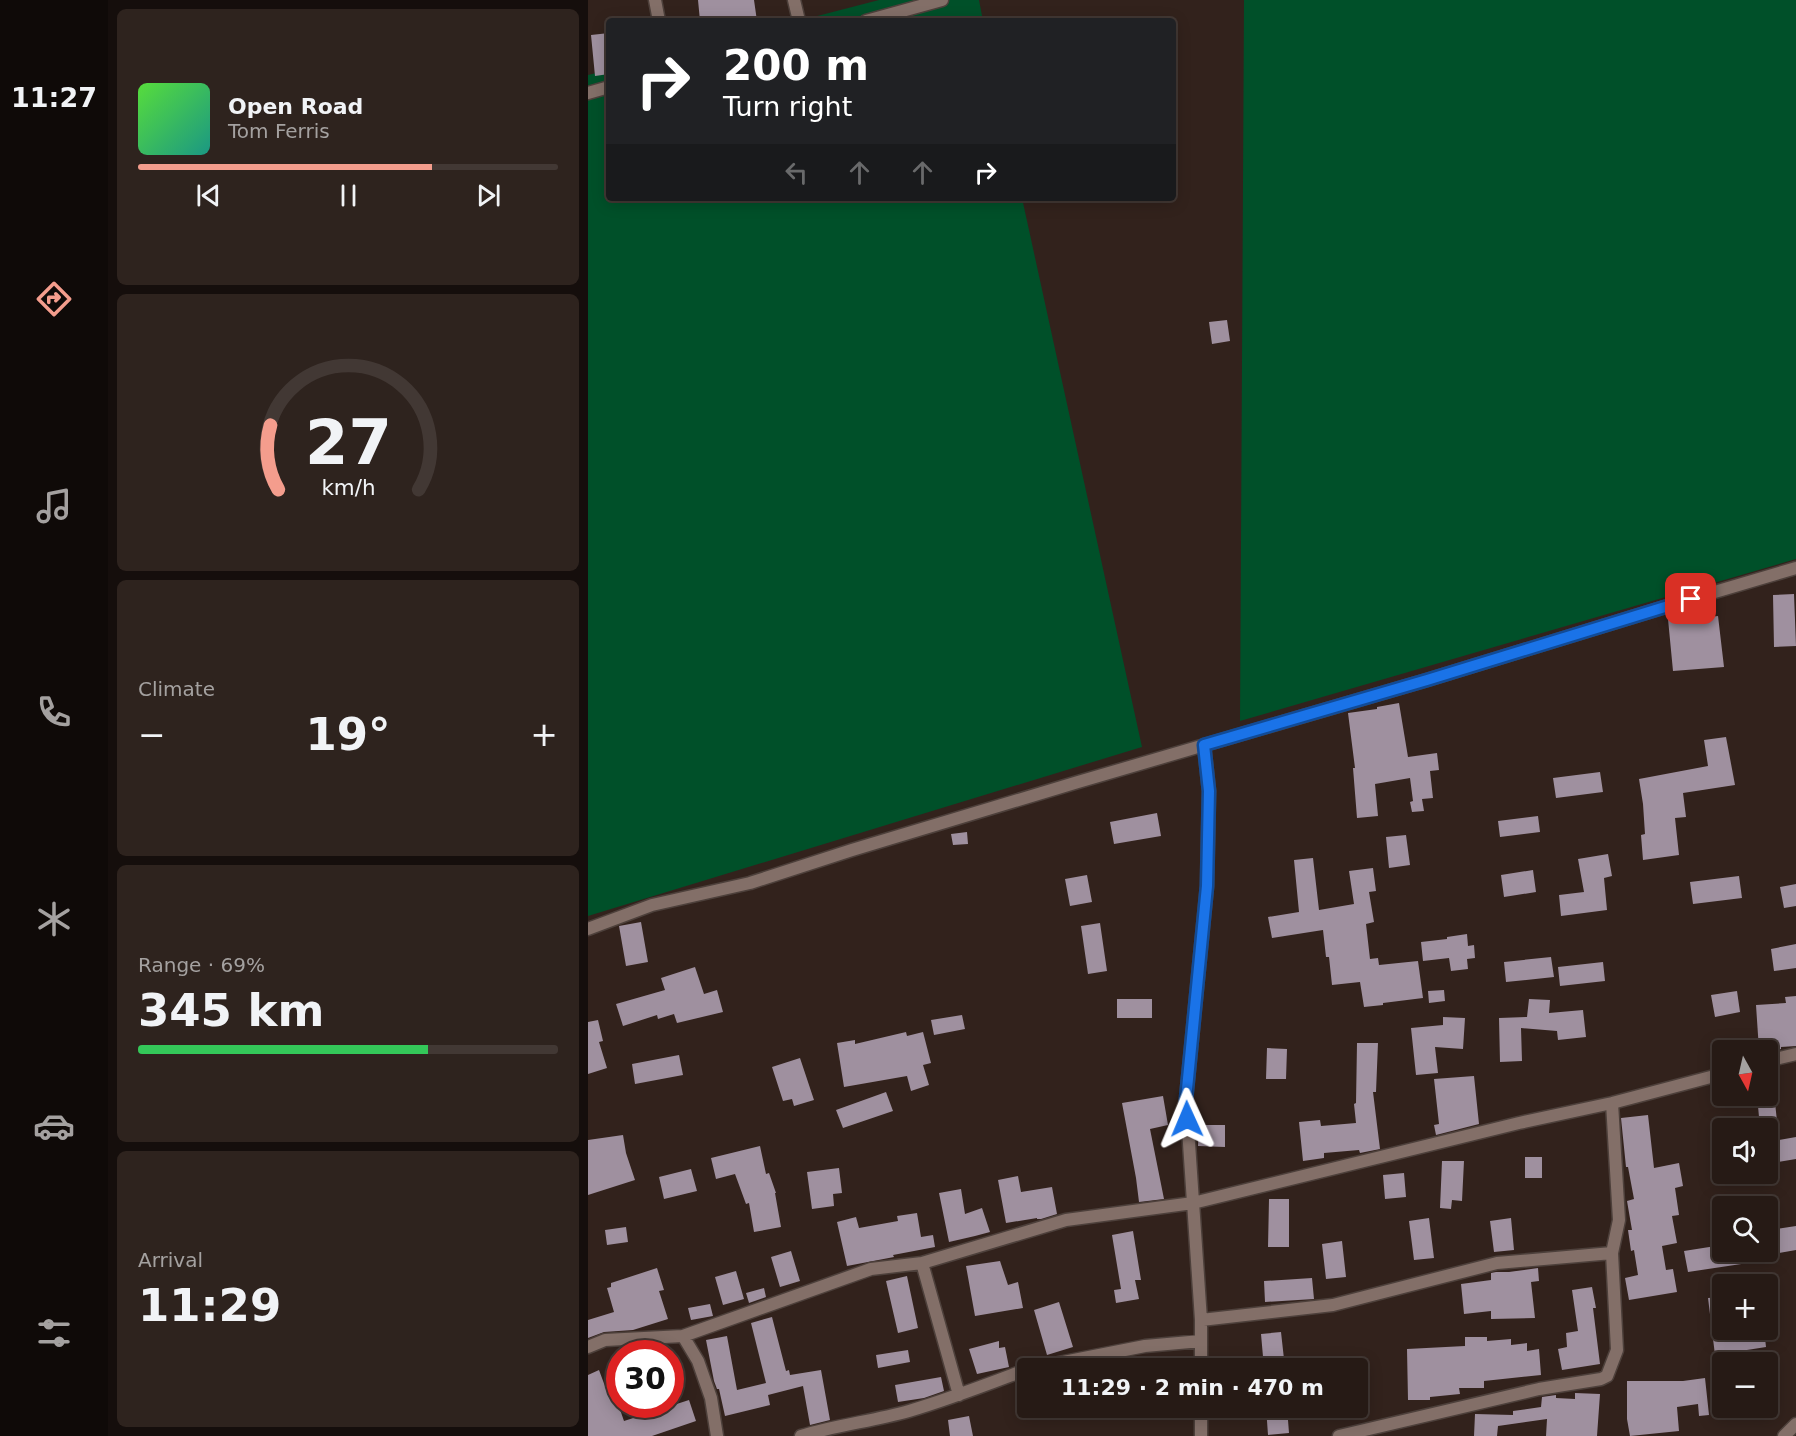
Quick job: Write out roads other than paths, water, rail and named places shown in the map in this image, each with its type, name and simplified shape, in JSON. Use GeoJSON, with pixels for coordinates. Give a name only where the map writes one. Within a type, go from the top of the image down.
{"type":"FeatureCollection","features":[{"type":"Feature","properties":{"kind":"street"},"geometry":{"type":"LineString","coordinates":[[655,0],[658,18]]}},
{"type":"Feature","properties":{"kind":"street"},"geometry":{"type":"LineString","coordinates":[[794,0],[798,18]]}},
{"type":"Feature","properties":{"kind":"street"},"geometry":{"type":"LineString","coordinates":[[876,18],[934,1]]}},
{"type":"Feature","properties":{"kind":"street"},"geometry":{"type":"LineString","coordinates":[[588,93],[606,88]]}},
{"type":"Feature","properties":{"kind":"street"},"geometry":{"type":"LineString","coordinates":[[588,928],[652,905],[750,883],[885,840],[1796,568]]}},
{"type":"Feature","properties":{"kind":"street"},"geometry":{"type":"LineString","coordinates":[[1201,1358],[1201,1320],[1186,1099],[1207,886],[1209,791],[1204,745]]}},
{"type":"Feature","properties":{"kind":"street"},"geometry":{"type":"LineString","coordinates":[[1778,1058],[1796,1054]]}},
{"type":"Feature","properties":{"kind":"street"},"geometry":{"type":"LineString","coordinates":[[588,1347],[605,1340],[683,1336],[871,1269],[922,1263],[1066,1220],[1193,1203],[1519,1123],[1612,1103],[1712,1077]]}},
{"type":"Feature","properties":{"kind":"street"},"geometry":{"type":"LineString","coordinates":[[1339,1436],[1539,1389],[1601,1379],[1607,1376],[1617,1350],[1612,1252],[1619,1220],[1612,1103]]}},
{"type":"Feature","properties":{"kind":"street"},"geometry":{"type":"LineString","coordinates":[[1201,1320],[1333,1305],[1497,1263],[1612,1252]]}},
{"type":"Feature","properties":{"kind":"street"},"geometry":{"type":"LineString","coordinates":[[922,1263],[959,1395]]}},
{"type":"Feature","properties":{"kind":"street"},"geometry":{"type":"LineString","coordinates":[[683,1336],[698,1361],[711,1398],[717,1436]]}},
{"type":"Feature","properties":{"kind":"street"},"geometry":{"type":"LineString","coordinates":[[1084,1358],[1145,1346],[1202,1341]]}},
{"type":"Feature","properties":{"kind":"street"},"geometry":{"type":"LineString","coordinates":[[801,1436],[823,1429],[908,1411],[1017,1373]]}},
{"type":"Feature","properties":{"kind":"street"},"geometry":{"type":"LineString","coordinates":[[1201,1418],[1201,1436]]}},
{"type":"Feature","properties":{"kind":"street"},"geometry":{"type":"LineString","coordinates":[[1784,1436],[1796,1424]]}}]}
